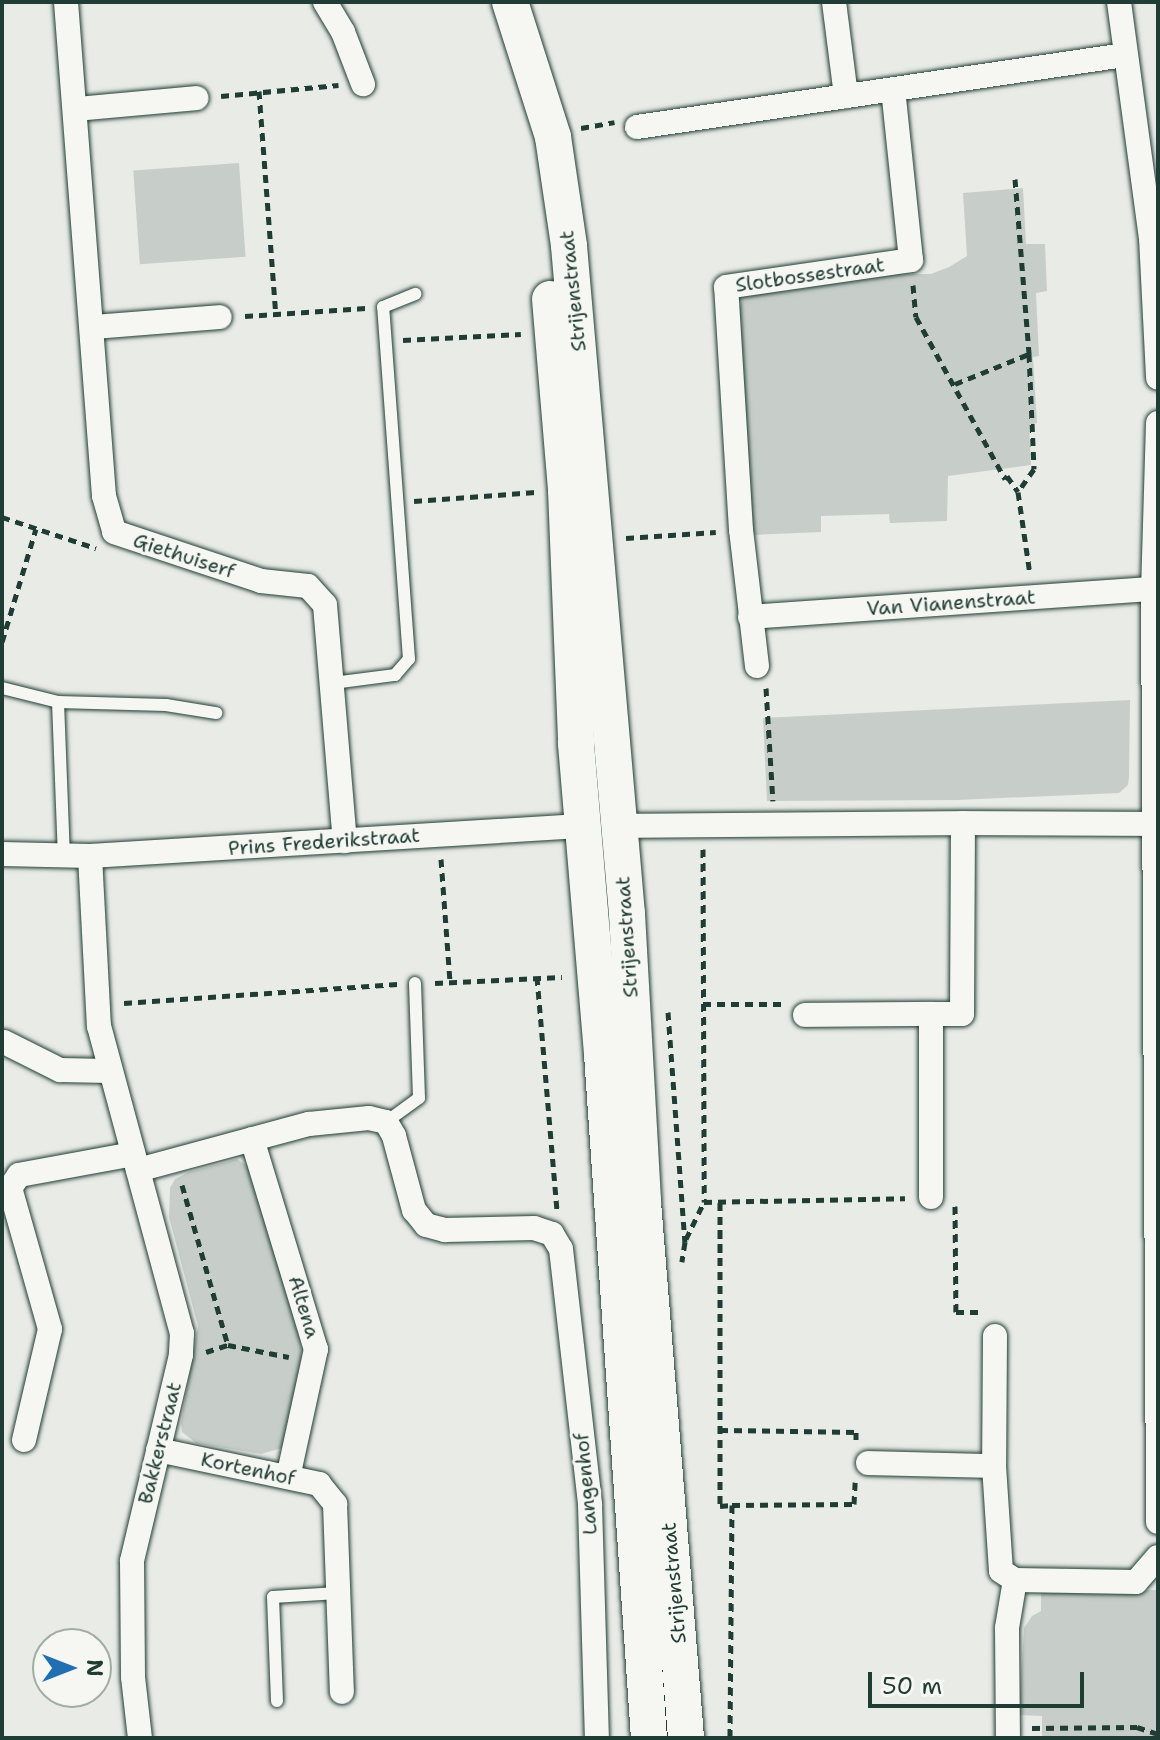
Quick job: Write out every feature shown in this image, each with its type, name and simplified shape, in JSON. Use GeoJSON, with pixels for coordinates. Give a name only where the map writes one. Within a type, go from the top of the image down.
{"type":"FeatureCollection","features":[{"type":"Feature","properties":{"kind":"street","name":"Giethuiserf"},"geometry":{"type":"LineString","coordinates":[[66,2],[104,496],[114,532],[261,581],[308,586],[325,605],[345,841]]}},
{"type":"Feature","properties":{"kind":"street"},"geometry":{"type":"LineString","coordinates":[[325,2],[343,32],[363,84]]}},
{"type":"Feature","properties":{"kind":"street","name":"Strijenstraat"},"geometry":{"type":"LineString","coordinates":[[510,2],[553,137],[569,246],[597,540],[602,826],[649,1738]]}},
{"type":"Feature","properties":{"kind":"street"},"geometry":{"type":"LineString","coordinates":[[834,2],[846,96]]}},
{"type":"Feature","properties":{"kind":"street"},"geometry":{"type":"LineString","coordinates":[[1119,2],[1151,238],[1158,378]]}},
{"type":"Feature","properties":{"kind":"street"},"geometry":{"type":"LineString","coordinates":[[637,127],[1126,55]]}},
{"type":"Feature","properties":{"kind":"street","name":"Slotbossestraat"},"geometry":{"type":"LineString","coordinates":[[757,666],[741,530],[726,287],[911,260],[893,90]]}},
{"type":"Feature","properties":{"kind":"street"},"geometry":{"type":"LineString","coordinates":[[76,109],[197,98]]}},
{"type":"Feature","properties":{"kind":"street","name":"Strijenstraat"},"geometry":{"type":"LineString","coordinates":[[553,137],[547,252],[566,490],[576,744],[602,826],[643,1202],[686,1738]]}},
{"type":"Feature","properties":{"kind":"street"},"geometry":{"type":"LineString","coordinates":[[93,327],[220,317]]}},
{"type":"Feature","properties":{"kind":"street"},"geometry":{"type":"LineString","coordinates":[[1158,423],[1153,589],[1158,1522]]}},
{"type":"Feature","properties":{"kind":"street","name":"Van Vianenstraat"},"geometry":{"type":"LineString","coordinates":[[750,617],[1153,589]]}},
{"type":"Feature","properties":{"kind":"street"},"geometry":{"type":"LineString","coordinates":[[805,1015],[962,1014],[963,823]]}},
{"type":"Feature","properties":{"kind":"street","name":"Prins Frederikstraat"},"geometry":{"type":"LineString","coordinates":[[2,854],[90,856],[602,826],[1153,824]]}},
{"type":"Feature","properties":{"kind":"street","name":"Bakkerstraat"},"geometry":{"type":"LineString","coordinates":[[90,856],[98,1005],[109,1071],[177,1308],[181,1355],[132,1561],[133,1677],[140,1738]]}},
{"type":"Feature","properties":{"kind":"street"},"geometry":{"type":"LineString","coordinates":[[931,1014],[931,1197]]}},
{"type":"Feature","properties":{"kind":"street"},"geometry":{"type":"LineString","coordinates":[[4,1042],[60,1070],[109,1071]]}},
{"type":"Feature","properties":{"kind":"street"},"geometry":{"type":"LineString","coordinates":[[24,1440],[50,1329],[10,1188],[19,1175],[135,1162],[175,1161],[335,1120],[369,1118],[386,1122],[394,1136],[414,1210],[426,1225],[445,1230],[534,1228],[552,1234]]}},
{"type":"Feature","properties":{"kind":"street","name":"Altena"},"geometry":{"type":"LineString","coordinates":[[252,1139],[316,1349],[288,1477]]}},
{"type":"Feature","properties":{"kind":"street","name":"Langenhof"},"geometry":{"type":"LineString","coordinates":[[552,1234],[561,1249],[590,1505],[597,1738]]}},
{"type":"Feature","properties":{"kind":"street"},"geometry":{"type":"LineString","coordinates":[[995,1336],[994,1466],[1001,1571],[1015,1580],[1136,1582],[1158,1557]]}},
{"type":"Feature","properties":{"kind":"street","name":"Kortenhof"},"geometry":{"type":"LineString","coordinates":[[158,1450],[319,1484],[335,1504],[342,1692]]}},
{"type":"Feature","properties":{"kind":"street"},"geometry":{"type":"LineString","coordinates":[[862,1463],[994,1466]]}},
{"type":"Feature","properties":{"kind":"street"},"geometry":{"type":"LineString","coordinates":[[1008,1733],[1007,1628],[1015,1580]]}},
{"type":"Feature","properties":{"kind":"lane"},"geometry":{"type":"LineString","coordinates":[[333,683],[395,675],[409,659],[383,307],[415,294]]}},
{"type":"Feature","properties":{"kind":"lane"},"geometry":{"type":"LineString","coordinates":[[2,688],[58,702],[166,705],[216,713]]}},
{"type":"Feature","properties":{"kind":"lane"},"geometry":{"type":"LineString","coordinates":[[58,702],[64,856]]}},
{"type":"Feature","properties":{"kind":"lane"},"geometry":{"type":"LineString","coordinates":[[386,1122],[419,1098],[415,983]]}},
{"type":"Feature","properties":{"kind":"lane"},"geometry":{"type":"LineString","coordinates":[[277,1701],[273,1597],[338,1593]]}},
{"type":"Feature","properties":{"kind":"path"},"geometry":{"type":"LineString","coordinates":[[197,98],[363,84]]}},
{"type":"Feature","properties":{"kind":"path"},"geometry":{"type":"LineString","coordinates":[[259,91],[276,316]]}},
{"type":"Feature","properties":{"kind":"path"},"geometry":{"type":"LineString","coordinates":[[553,137],[628,120],[637,127]]}},
{"type":"Feature","properties":{"kind":"path"},"geometry":{"type":"LineString","coordinates":[[1015,179],[1029,354],[1034,469],[1018,492]]}},
{"type":"Feature","properties":{"kind":"path"},"geometry":{"type":"LineString","coordinates":[[911,260],[916,317],[1005,479],[1007,476],[1018,492],[1034,597]]}},
{"type":"Feature","properties":{"kind":"path"},"geometry":{"type":"LineString","coordinates":[[220,317],[276,316],[383,307]]}},
{"type":"Feature","properties":{"kind":"path"},"geometry":{"type":"LineString","coordinates":[[386,341],[553,333]]}},
{"type":"Feature","properties":{"kind":"path"},"geometry":{"type":"LineString","coordinates":[[955,384],[1029,354]]}},
{"type":"Feature","properties":{"kind":"path"},"geometry":{"type":"LineString","coordinates":[[397,502],[566,490]]}},
{"type":"Feature","properties":{"kind":"path"},"geometry":{"type":"LineString","coordinates":[[2,517],[94,550],[114,532]]}},
{"type":"Feature","properties":{"kind":"path"},"geometry":{"type":"LineString","coordinates":[[2,642],[36,529]]}},
{"type":"Feature","properties":{"kind":"path"},"geometry":{"type":"LineString","coordinates":[[597,540],[741,530]]}},
{"type":"Feature","properties":{"kind":"path"},"geometry":{"type":"LineString","coordinates":[[757,666],[765,674],[774,824]]}},
{"type":"Feature","properties":{"kind":"path"},"geometry":{"type":"LineString","coordinates":[[643,1202],[685,1242],[704,1202],[702,824]]}},
{"type":"Feature","properties":{"kind":"path"},"geometry":{"type":"LineString","coordinates":[[439,834],[450,983]]}},
{"type":"Feature","properties":{"kind":"path"},"geometry":{"type":"LineString","coordinates":[[537,977],[558,1222],[552,1234]]}},
{"type":"Feature","properties":{"kind":"path"},"geometry":{"type":"LineString","coordinates":[[98,1005],[415,983],[562,977]]}},
{"type":"Feature","properties":{"kind":"path"},"geometry":{"type":"LineString","coordinates":[[703,1004],[797,1005],[805,1015]]}},
{"type":"Feature","properties":{"kind":"path"},"geometry":{"type":"LineString","coordinates":[[175,1161],[228,1345]]}},
{"type":"Feature","properties":{"kind":"path"},"geometry":{"type":"LineString","coordinates":[[704,1202],[955,1199],[956,1312],[984,1310],[985,1335],[995,1336]]}},
{"type":"Feature","properties":{"kind":"path"},"geometry":{"type":"LineString","coordinates":[[720,1202],[720,1430],[720,1506],[854,1504],[862,1463],[856,1432],[720,1430]]}},
{"type":"Feature","properties":{"kind":"path"},"geometry":{"type":"LineString","coordinates":[[181,1355],[201,1354],[228,1345],[314,1361]]}},
{"type":"Feature","properties":{"kind":"path"},"geometry":{"type":"LineString","coordinates":[[730,1738],[732,1505]]}},
{"type":"Feature","properties":{"kind":"path"},"geometry":{"type":"LineString","coordinates":[[1008,1733],[1137,1727],[1158,1734]]}},
{"type":"Feature","properties":{"kind":"shaded area"},"geometry":{"type":"Polygon","coordinates":[[[239,163],[246,257],[140,264],[133,170],[239,163]]]}},
{"type":"Feature","properties":{"kind":"shaded area"},"geometry":{"type":"Polygon","coordinates":[[[1023,188],[1026,244],[1045,244],[1047,291],[1036,293],[1039,356],[1033,357],[1037,423],[1029,425],[1031,465],[948,476],[947,521],[890,523],[889,514],[821,516],[821,532],[751,535],[739,312],[743,295],[888,274],[931,274],[967,256],[963,193],[1023,188]]]}},
{"type":"Feature","properties":{"kind":"shaded area"},"geometry":{"type":"Polygon","coordinates":[[[1130,700],[1129,777],[1128,785],[1119,793],[957,800],[767,801],[763,718],[1130,700]]]}},
{"type":"Feature","properties":{"kind":"shaded area"},"geometry":{"type":"Polygon","coordinates":[[[237,1159],[250,1168],[299,1331],[302,1362],[282,1448],[261,1454],[196,1443],[182,1432],[181,1423],[198,1326],[169,1217],[170,1188],[175,1179],[189,1172],[237,1159]]]}},
{"type":"Feature","properties":{"kind":"shaded area"},"geometry":{"type":"Polygon","coordinates":[[[1158,1590],[1158,1737],[1042,1736],[1042,1716],[1019,1715],[1024,1628],[1032,1616],[1041,1611],[1041,1591],[1158,1590]]]}}]}
